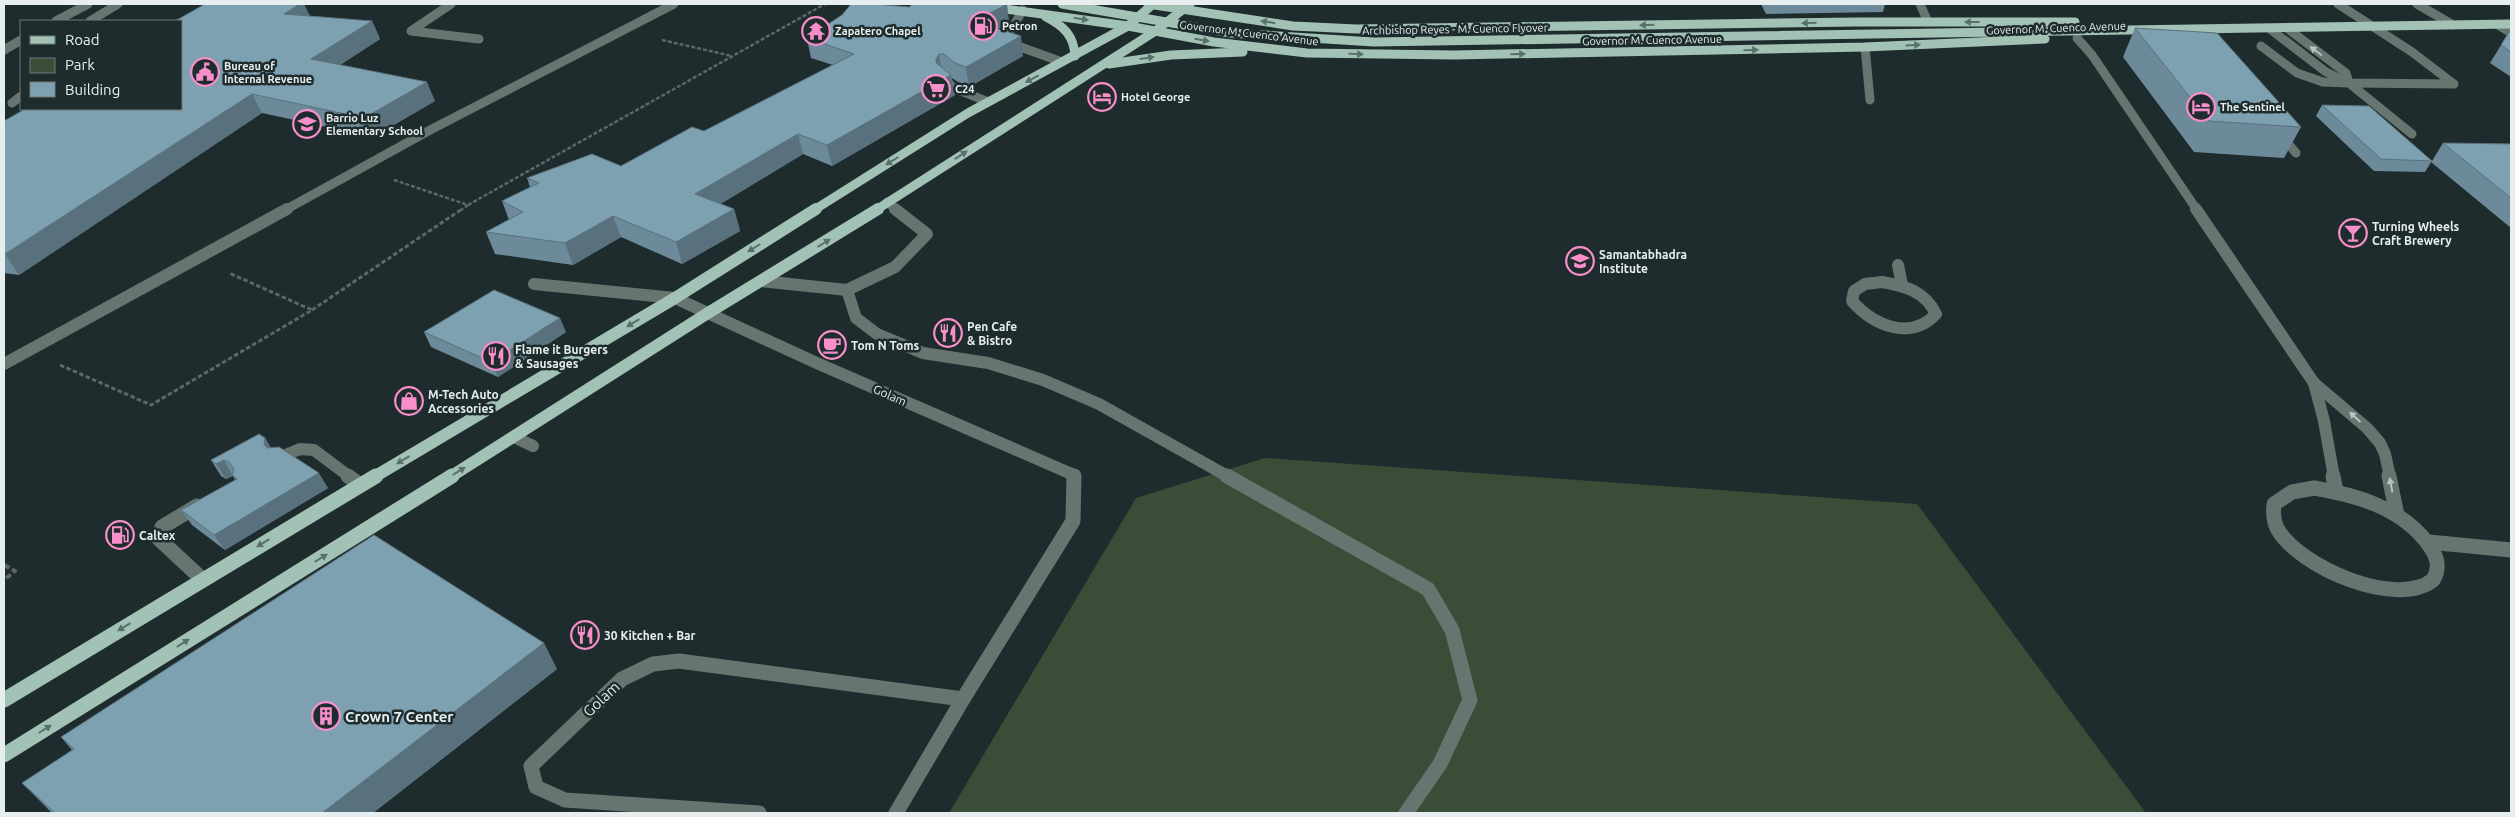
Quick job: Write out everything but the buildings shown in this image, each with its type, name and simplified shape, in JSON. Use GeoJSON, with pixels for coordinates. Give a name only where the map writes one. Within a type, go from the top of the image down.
{"type":"FeatureCollection","features":[{"type":"Feature","properties":{"kind":"main road","name":"Governor M. Cuenco Avenue"},"geometry":{"type":"LineString","coordinates":[[969,4],[1019,9],[1033,8],[1214,42],[1304,53],[1454,55],[1865,47],[2150,36],[2186,32]]}},
{"type":"Feature","properties":{"kind":"main road","name":"Archbishop Reyes - M. Cuenco Flyover"},"geometry":{"type":"LineString","coordinates":[[1062,4],[1230,33],[1310,40],[1450,41],[1851,33]]}},
{"type":"Feature","properties":{"kind":"main road","name":"Governor M. Cuenco Avenue"},"geometry":{"type":"LineString","coordinates":[[1148,4],[1187,6],[1293,26],[1317,27],[1420,29],[1928,22],[2132,22],[2186,32]]}},
{"type":"Feature","properties":{"kind":"main road"},"geometry":{"type":"LineString","coordinates":[[4,700],[202,579],[675,298],[988,102],[1128,26],[1153,4]]}},
{"type":"Feature","properties":{"kind":"main road"},"geometry":{"type":"LineString","coordinates":[[4,755],[887,202],[1154,32],[1187,6]]}},
{"type":"Feature","properties":{"kind":"main road"},"geometry":{"type":"LineString","coordinates":[[1033,8],[1065,28],[1074,41],[1075,56]]}},
{"type":"Feature","properties":{"kind":"main road","name":"Governor M. Cuenco Avenue"},"geometry":{"type":"LineString","coordinates":[[1851,33],[2186,32],[2270,28],[2511,24]]}},
{"type":"Feature","properties":{"kind":"main road"},"geometry":{"type":"LineString","coordinates":[[1304,53],[1292,42],[1292,38],[1302,31],[1317,27]]}},
{"type":"Feature","properties":{"kind":"main road"},"geometry":{"type":"LineString","coordinates":[[1099,67],[1184,54],[1304,53]]}},
{"type":"Feature","properties":{"kind":"street"},"geometry":{"type":"LineString","coordinates":[[58,20],[88,4]]}},
{"type":"Feature","properties":{"kind":"street"},"geometry":{"type":"LineString","coordinates":[[92,20],[118,4]]}},
{"type":"Feature","properties":{"kind":"street"},"geometry":{"type":"LineString","coordinates":[[451,4],[412,31],[413,33],[479,39]]}},
{"type":"Feature","properties":{"kind":"street"},"geometry":{"type":"LineString","coordinates":[[4,364],[432,129],[625,31],[674,4]]}},
{"type":"Feature","properties":{"kind":"street"},"geometry":{"type":"LineString","coordinates":[[1920,4],[1928,22]]}},
{"type":"Feature","properties":{"kind":"street"},"geometry":{"type":"LineString","coordinates":[[2261,46],[2297,73],[2323,82],[2454,84],[2412,52],[2338,4]]}},
{"type":"Feature","properties":{"kind":"street"},"geometry":{"type":"LineString","coordinates":[[2417,4],[2453,25]]}},
{"type":"Feature","properties":{"kind":"street"},"geometry":{"type":"LineString","coordinates":[[1019,9],[1004,41],[1062,62]]}},
{"type":"Feature","properties":{"kind":"street"},"geometry":{"type":"LineString","coordinates":[[2498,25],[2511,33]]}},
{"type":"Feature","properties":{"kind":"street"},"geometry":{"type":"LineString","coordinates":[[2270,28],[2326,72],[2349,83],[2412,134]]}},
{"type":"Feature","properties":{"kind":"street"},"geometry":{"type":"LineString","coordinates":[[2287,28],[2346,73],[2349,83]]}},
{"type":"Feature","properties":{"kind":"street"},"geometry":{"type":"LineString","coordinates":[[2078,38],[2092,55],[2314,383],[2367,428],[2380,443],[2385,454],[2397,515]]}},
{"type":"Feature","properties":{"kind":"street"},"geometry":{"type":"LineString","coordinates":[[4,50],[20,41]]}},
{"type":"Feature","properties":{"kind":"street"},"geometry":{"type":"LineString","coordinates":[[1865,47],[1870,100]]}},
{"type":"Feature","properties":{"kind":"street"},"geometry":{"type":"LineString","coordinates":[[945,80],[954,88],[988,102]]}},
{"type":"Feature","properties":{"kind":"street"},"geometry":{"type":"LineString","coordinates":[[12,103],[20,97]]}},
{"type":"Feature","properties":{"kind":"street"},"geometry":{"type":"LineString","coordinates":[[2271,124],[2296,153]]}},
{"type":"Feature","properties":{"kind":"street"},"geometry":{"type":"LineString","coordinates":[[761,281],[847,290],[895,267],[927,234],[887,202]]}},
{"type":"Feature","properties":{"kind":"street"},"geometry":{"type":"LineString","coordinates":[[1898,265],[1902,285]]}},
{"type":"Feature","properties":{"kind":"street"},"geometry":{"type":"LineString","coordinates":[[1882,282],[1902,285],[1920,293],[1932,304],[1936,314],[1930,324],[1915,329],[1895,328],[1875,322],[1859,312],[1852,301],[1854,291],[1864,284],[1882,282]]}},
{"type":"Feature","properties":{"kind":"street","name":"Golam"},"geometry":{"type":"LineString","coordinates":[[534,284],[675,298],[1074,476],[1073,521],[963,699],[680,661],[653,664],[622,679],[531,766],[536,787],[565,800],[759,813]]}},
{"type":"Feature","properties":{"kind":"street"},"geometry":{"type":"LineString","coordinates":[[847,290],[856,318],[877,334],[923,353],[988,363],[1043,380],[1099,404],[1428,589],[1452,630],[1470,700],[1440,764],[1406,813]]}},
{"type":"Feature","properties":{"kind":"street"},"geometry":{"type":"LineString","coordinates":[[2314,383],[2324,421],[2336,491]]}},
{"type":"Feature","properties":{"kind":"street"},"geometry":{"type":"LineString","coordinates":[[514,437],[533,446]]}},
{"type":"Feature","properties":{"kind":"street"},"geometry":{"type":"LineString","coordinates":[[280,457],[300,449],[314,450],[360,485]]}},
{"type":"Feature","properties":{"kind":"street"},"geometry":{"type":"LineString","coordinates":[[2314,488],[2336,491],[2378,504],[2397,515],[2415,528],[2429,542],[2437,557],[2438,570],[2432,580],[2419,587],[2400,590],[2377,588],[2352,581],[2328,571],[2306,558],[2289,544],[2278,529],[2273,516],[2274,504],[2283,495],[2296,490],[2314,488]]}},
{"type":"Feature","properties":{"kind":"street"},"geometry":{"type":"LineString","coordinates":[[202,579],[159,539],[162,527],[210,499]]}},
{"type":"Feature","properties":{"kind":"street"},"geometry":{"type":"LineString","coordinates":[[2429,542],[2511,550]]}},
{"type":"Feature","properties":{"kind":"street"},"geometry":{"type":"LineString","coordinates":[[896,813],[963,699]]}},
{"type":"Feature","properties":{"kind":"path"},"geometry":{"type":"LineString","coordinates":[[28,351],[151,405],[312,310],[468,205],[825,4]]}},
{"type":"Feature","properties":{"kind":"path"},"geometry":{"type":"LineString","coordinates":[[625,31],[732,56]]}},
{"type":"Feature","properties":{"kind":"path"},"geometry":{"type":"LineString","coordinates":[[360,168],[468,205]]}},
{"type":"Feature","properties":{"kind":"path"},"geometry":{"type":"LineString","coordinates":[[197,259],[312,310]]}},
{"type":"Feature","properties":{"kind":"path"},"geometry":{"type":"LineString","coordinates":[[4,565],[15,571],[4,580]]}},
{"type":"Feature","properties":{"kind":"green space"},"geometry":{"type":"Polygon","coordinates":[[[1265,458],[1917,504],[2146,813],[949,813],[1136,498],[1265,458]]]}},
{"type":"Feature","properties":{"kind":"place","name":"Petron"},"geometry":{"type":"Point","coordinates":[983,26]}},
{"type":"Feature","properties":{"kind":"place","name":"Zapatero Chapel"},"geometry":{"type":"Point","coordinates":[816,31]}},
{"type":"Feature","properties":{"kind":"place","name":"Bureau of Internal Revenue"},"geometry":{"type":"Point","coordinates":[205,72]}},
{"type":"Feature","properties":{"kind":"place","name":"C24"},"geometry":{"type":"Point","coordinates":[936,89]}},
{"type":"Feature","properties":{"kind":"place","name":"Hotel George"},"geometry":{"type":"Point","coordinates":[1102,97]}},
{"type":"Feature","properties":{"kind":"place","name":"The Sentinel"},"geometry":{"type":"Point","coordinates":[2201,107]}},
{"type":"Feature","properties":{"kind":"place","name":"Barrio Luz Elementary School"},"geometry":{"type":"Point","coordinates":[307,124]}},
{"type":"Feature","properties":{"kind":"place","name":"Turning Wheels Craft Brewery"},"geometry":{"type":"Point","coordinates":[2353,233]}},
{"type":"Feature","properties":{"kind":"place","name":"Samantabhadra Institute"},"geometry":{"type":"Point","coordinates":[1580,261]}},
{"type":"Feature","properties":{"kind":"place","name":"Pen Cafe & Bistro"},"geometry":{"type":"Point","coordinates":[948,333]}},
{"type":"Feature","properties":{"kind":"place","name":"Tom N Toms"},"geometry":{"type":"Point","coordinates":[832,345]}},
{"type":"Feature","properties":{"kind":"place","name":"Flame it Burgers & Sausages"},"geometry":{"type":"Point","coordinates":[496,356]}},
{"type":"Feature","properties":{"kind":"place","name":"M-Tech Auto Accessories"},"geometry":{"type":"Point","coordinates":[409,401]}},
{"type":"Feature","properties":{"kind":"place","name":"Caltex"},"geometry":{"type":"Point","coordinates":[120,535]}},
{"type":"Feature","properties":{"kind":"place","name":"30 Kitchen + Bar"},"geometry":{"type":"Point","coordinates":[585,635]}},
{"type":"Feature","properties":{"kind":"place","name":"Crown 7 Center"},"geometry":{"type":"Point","coordinates":[326,716]}}]}
